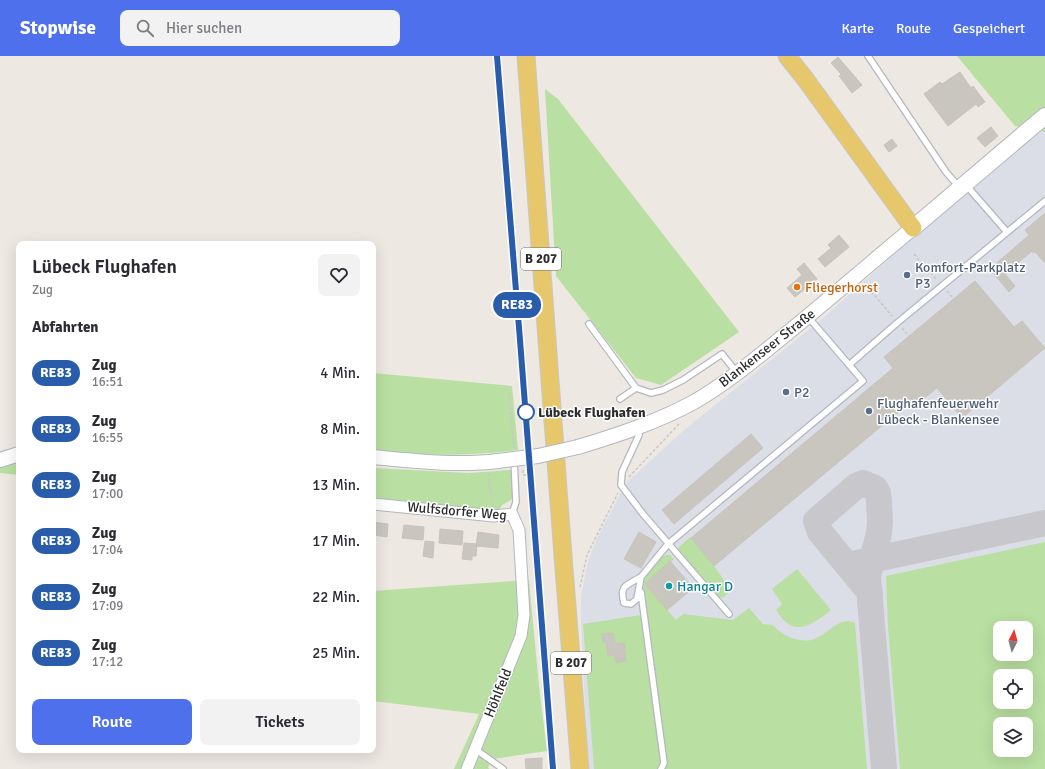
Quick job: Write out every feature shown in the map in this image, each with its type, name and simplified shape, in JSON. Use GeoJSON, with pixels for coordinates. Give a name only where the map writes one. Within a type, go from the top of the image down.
{"type":"FeatureCollection","features":[{"type":"Feature","properties":{"kind":"main road","name":"B 207"},"geometry":{"type":"LineString","coordinates":[[526,56],[580,769]]}},
{"type":"Feature","properties":{"kind":"main road"},"geometry":{"type":"LineString","coordinates":[[787,56],[913,228]]}},
{"type":"Feature","properties":{"kind":"main road","name":"Blankenseer Straße"},"geometry":{"type":"LineString","coordinates":[[913,228],[1045,116]]}},
{"type":"Feature","properties":{"kind":"street","name":"Blankenseer Straße"},"geometry":{"type":"LineString","coordinates":[[494,465],[600,441],[637,428],[694,402],[737,374],[808,317],[913,228]]}},
{"type":"Feature","properties":{"kind":"street"},"geometry":{"type":"LineString","coordinates":[[0,460],[16,455]]}},
{"type":"Feature","properties":{"kind":"street"},"geometry":{"type":"LineString","coordinates":[[376,456],[414,461],[494,465]]}},
{"type":"Feature","properties":{"kind":"street","name":"Wulfsdorfer Weg"},"geometry":{"type":"LineString","coordinates":[[376,504],[494,516],[512,514],[519,530],[524,615]]}},
{"type":"Feature","properties":{"kind":"street","name":"Höhlfeld"},"geometry":{"type":"LineString","coordinates":[[467,769],[521,636],[524,615]]}},
{"type":"Feature","properties":{"kind":"lane"},"geometry":{"type":"LineString","coordinates":[[868,56],[946,172],[962,185],[1006,232]]}},
{"type":"Feature","properties":{"kind":"lane"},"geometry":{"type":"LineString","coordinates":[[849,365],[897,322],[1045,201]]}},
{"type":"Feature","properties":{"kind":"lane"},"geometry":{"type":"LineString","coordinates":[[641,577],[637,599],[631,604],[624,603],[621,594],[624,587],[641,577],[668,544],[863,382],[808,317]]}},
{"type":"Feature","properties":{"kind":"lane"},"geometry":{"type":"LineString","coordinates":[[589,324],[636,388],[651,392],[663,390],[683,380],[722,354],[737,374]]}},
{"type":"Feature","properties":{"kind":"lane"},"geometry":{"type":"LineString","coordinates":[[620,399],[636,388]]}},
{"type":"Feature","properties":{"kind":"lane"},"geometry":{"type":"LineString","coordinates":[[637,428],[639,435],[622,472],[621,485],[668,544],[729,614]]}},
{"type":"Feature","properties":{"kind":"lane"},"geometry":{"type":"LineString","coordinates":[[512,514],[516,502],[514,455]]}},
{"type":"Feature","properties":{"kind":"lane"},"geometry":{"type":"LineString","coordinates":[[640,586],[664,763],[661,769]]}},
{"type":"Feature","properties":{"kind":"lane"},"geometry":{"type":"LineString","coordinates":[[475,749],[503,769]]}},
{"type":"Feature","properties":{"kind":"path"},"geometry":{"type":"LineString","coordinates":[[914,254],[954,299]]}},
{"type":"Feature","properties":{"kind":"path"},"geometry":{"type":"LineString","coordinates":[[857,275],[909,336]]}},
{"type":"Feature","properties":{"kind":"path"},"geometry":{"type":"LineString","coordinates":[[509,392],[514,455]]}},
{"type":"Feature","properties":{"kind":"path"},"geometry":{"type":"LineString","coordinates":[[587,555],[621,485],[681,422]]}},
{"type":"Feature","properties":{"kind":"path"},"geometry":{"type":"LineString","coordinates":[[492,496],[491,488],[489,489],[488,480],[490,480],[494,465]]}},
{"type":"Feature","properties":{"kind":"path"},"geometry":{"type":"LineString","coordinates":[[523,472],[523,475],[528,475]]}},
{"type":"Feature","properties":{"kind":"shaded area"},"geometry":{"type":"Polygon","coordinates":[[[1045,126],[1045,769],[588,769],[581,596],[588,561],[598,536],[626,483],[683,431],[823,318],[929,223],[1045,126]]]}},
{"type":"Feature","properties":{"kind":"green space"},"geometry":{"type":"Polygon","coordinates":[[[957,56],[1045,56],[1045,132],[1015,126],[957,56]]]}},
{"type":"Feature","properties":{"kind":"green space"},"geometry":{"type":"Polygon","coordinates":[[[545,89],[558,99],[739,332],[661,385],[636,378],[556,276],[545,89]]]}},
{"type":"Feature","properties":{"kind":"green space"},"geometry":{"type":"Polygon","coordinates":[[[376,373],[512,386],[518,450],[446,455],[376,451],[376,373]]]}},
{"type":"Feature","properties":{"kind":"green space"},"geometry":{"type":"Polygon","coordinates":[[[16,459],[16,475],[0,473],[0,464],[16,459]]]}},
{"type":"Feature","properties":{"kind":"green space"},"geometry":{"type":"Polygon","coordinates":[[[376,468],[468,473],[511,470],[513,496],[511,500],[502,505],[498,512],[376,500],[376,468]]]}},
{"type":"Feature","properties":{"kind":"green space"},"geometry":{"type":"Polygon","coordinates":[[[690,537],[714,566],[731,590],[724,597],[719,598],[717,596],[678,549],[690,537]]]}},
{"type":"Feature","properties":{"kind":"green space"},"geometry":{"type":"Polygon","coordinates":[[[1045,542],[1045,769],[900,769],[888,627],[886,576],[1045,542]]]}},
{"type":"Feature","properties":{"kind":"green space"},"geometry":{"type":"Polygon","coordinates":[[[666,555],[670,555],[674,559],[645,584],[676,620],[683,614],[733,620],[749,608],[763,624],[774,626],[786,636],[803,640],[817,638],[843,622],[849,621],[855,623],[867,769],[594,769],[583,624],[647,614],[643,589],[645,578],[649,570],[656,562],[666,555]]]}},
{"type":"Feature","properties":{"kind":"green space"},"geometry":{"type":"Polygon","coordinates":[[[797,569],[831,610],[816,621],[802,627],[795,627],[782,619],[776,610],[782,604],[772,589],[797,569]]]}},
{"type":"Feature","properties":{"kind":"green space"},"geometry":{"type":"Polygon","coordinates":[[[529,580],[547,751],[493,759],[488,767],[489,769],[454,769],[479,714],[376,701],[376,591],[529,580]]]}},
{"type":"Feature","properties":{"kind":"building"},"geometry":{"type":"Polygon","coordinates":[[[838,57],[862,85],[852,93],[839,76],[841,74],[831,63],[838,57]]]}},
{"type":"Feature","properties":{"kind":"building"},"geometry":{"type":"Polygon","coordinates":[[[960,72],[971,88],[973,86],[985,102],[978,107],[976,104],[948,126],[924,94],[940,82],[942,84],[960,72]]]}},
{"type":"Feature","properties":{"kind":"building"},"geometry":{"type":"Polygon","coordinates":[[[991,127],[998,136],[985,147],[977,138],[991,127]]]}},
{"type":"Feature","properties":{"kind":"building"},"geometry":{"type":"Polygon","coordinates":[[[892,139],[897,146],[889,152],[884,145],[892,139]]]}},
{"type":"Feature","properties":{"kind":"building"},"geometry":{"type":"Polygon","coordinates":[[[1045,213],[1045,263],[1035,252],[1033,253],[1032,251],[1005,274],[1015,286],[1009,292],[990,269],[1029,235],[1025,230],[1045,213]]]}},
{"type":"Feature","properties":{"kind":"building"},"geometry":{"type":"Polygon","coordinates":[[[839,235],[849,247],[825,267],[818,259],[831,248],[828,245],[839,235]]]}},
{"type":"Feature","properties":{"kind":"building"},"geometry":{"type":"Polygon","coordinates":[[[804,263],[817,279],[795,297],[787,288],[802,275],[797,269],[804,263]]]}},
{"type":"Feature","properties":{"kind":"building"},"geometry":{"type":"Polygon","coordinates":[[[975,281],[1014,327],[1022,321],[1045,348],[962,418],[937,388],[912,408],[908,404],[714,566],[691,538],[893,368],[884,357],[975,281]]]}},
{"type":"Feature","properties":{"kind":"building"},"geometry":{"type":"Polygon","coordinates":[[[751,434],[763,448],[674,524],[662,510],[751,434]]]}},
{"type":"Feature","properties":{"kind":"building"},"geometry":{"type":"Polygon","coordinates":[[[376,522],[388,524],[387,537],[376,535],[376,522]]]}},
{"type":"Feature","properties":{"kind":"building"},"geometry":{"type":"Polygon","coordinates":[[[404,525],[424,527],[423,540],[402,538],[404,525]]]}},
{"type":"Feature","properties":{"kind":"building"},"geometry":{"type":"Polygon","coordinates":[[[440,529],[463,531],[462,545],[439,543],[440,529]]]}},
{"type":"Feature","properties":{"kind":"building"},"geometry":{"type":"Polygon","coordinates":[[[478,532],[499,535],[498,548],[476,546],[478,532]]]}},
{"type":"Feature","properties":{"kind":"building"},"geometry":{"type":"Polygon","coordinates":[[[639,532],[656,542],[641,568],[624,559],[639,532]]]}},
{"type":"Feature","properties":{"kind":"building"},"geometry":{"type":"Polygon","coordinates":[[[425,541],[434,542],[433,558],[423,556],[425,541]]]}},
{"type":"Feature","properties":{"kind":"building"},"geometry":{"type":"Polygon","coordinates":[[[464,543],[477,544],[476,556],[472,556],[472,560],[462,559],[464,543]]]}},
{"type":"Feature","properties":{"kind":"building","name":"Hangar D"},"geometry":{"type":"Polygon","coordinates":[[[670,561],[693,588],[667,610],[645,584],[670,561]]]}},
{"type":"Feature","properties":{"kind":"building"},"geometry":{"type":"Polygon","coordinates":[[[613,633],[615,644],[624,643],[626,661],[616,663],[614,655],[608,656],[606,642],[603,642],[602,634],[613,633]]]}},
{"type":"Feature","properties":{"kind":"building"},"geometry":{"type":"Polygon","coordinates":[[[542,758],[542,769],[526,769],[525,759],[542,758]]]}},
{"type":"Feature","properties":{"kind":"taxiway"},"geometry":{"type":"LineString","coordinates":[[870,593],[867,589],[820,532],[816,521],[856,486],[863,483],[875,488],[878,493],[879,502],[879,533],[868,576],[869,588],[884,769]]}},
{"type":"Feature","properties":{"kind":"taxiway"},"geometry":{"type":"LineString","coordinates":[[857,563],[1045,523]]}},
{"type":"Feature","properties":{"kind":"railway"},"geometry":{"type":"LineString","coordinates":[[497,56],[553,769]]}},
{"type":"Feature","properties":{"kind":"train","name":"RE83"},"geometry":{"type":"LineString","coordinates":[[497,56],[532,484],[553,769]]}},
{"type":"Feature","properties":{"kind":"place","name":"Komfort-Parkplatz P3"},"geometry":{"type":"Point","coordinates":[907,275]}},
{"type":"Feature","properties":{"kind":"place","name":"Fliegerhorst"},"geometry":{"type":"Point","coordinates":[797,287]}},
{"type":"Feature","properties":{"kind":"place","name":"P2"},"geometry":{"type":"Point","coordinates":[786,392]}},
{"type":"Feature","properties":{"kind":"place","name":"Flughafenfeuerwehr Lübeck - Blankensee"},"geometry":{"type":"Point","coordinates":[869,411]}},
{"type":"Feature","properties":{"kind":"place","name":"Lübeck Flughafen"},"geometry":{"type":"Point","coordinates":[526,412]}},
{"type":"Feature","properties":{"kind":"place","name":"Hangar D"},"geometry":{"type":"Point","coordinates":[669,586]}}]}
